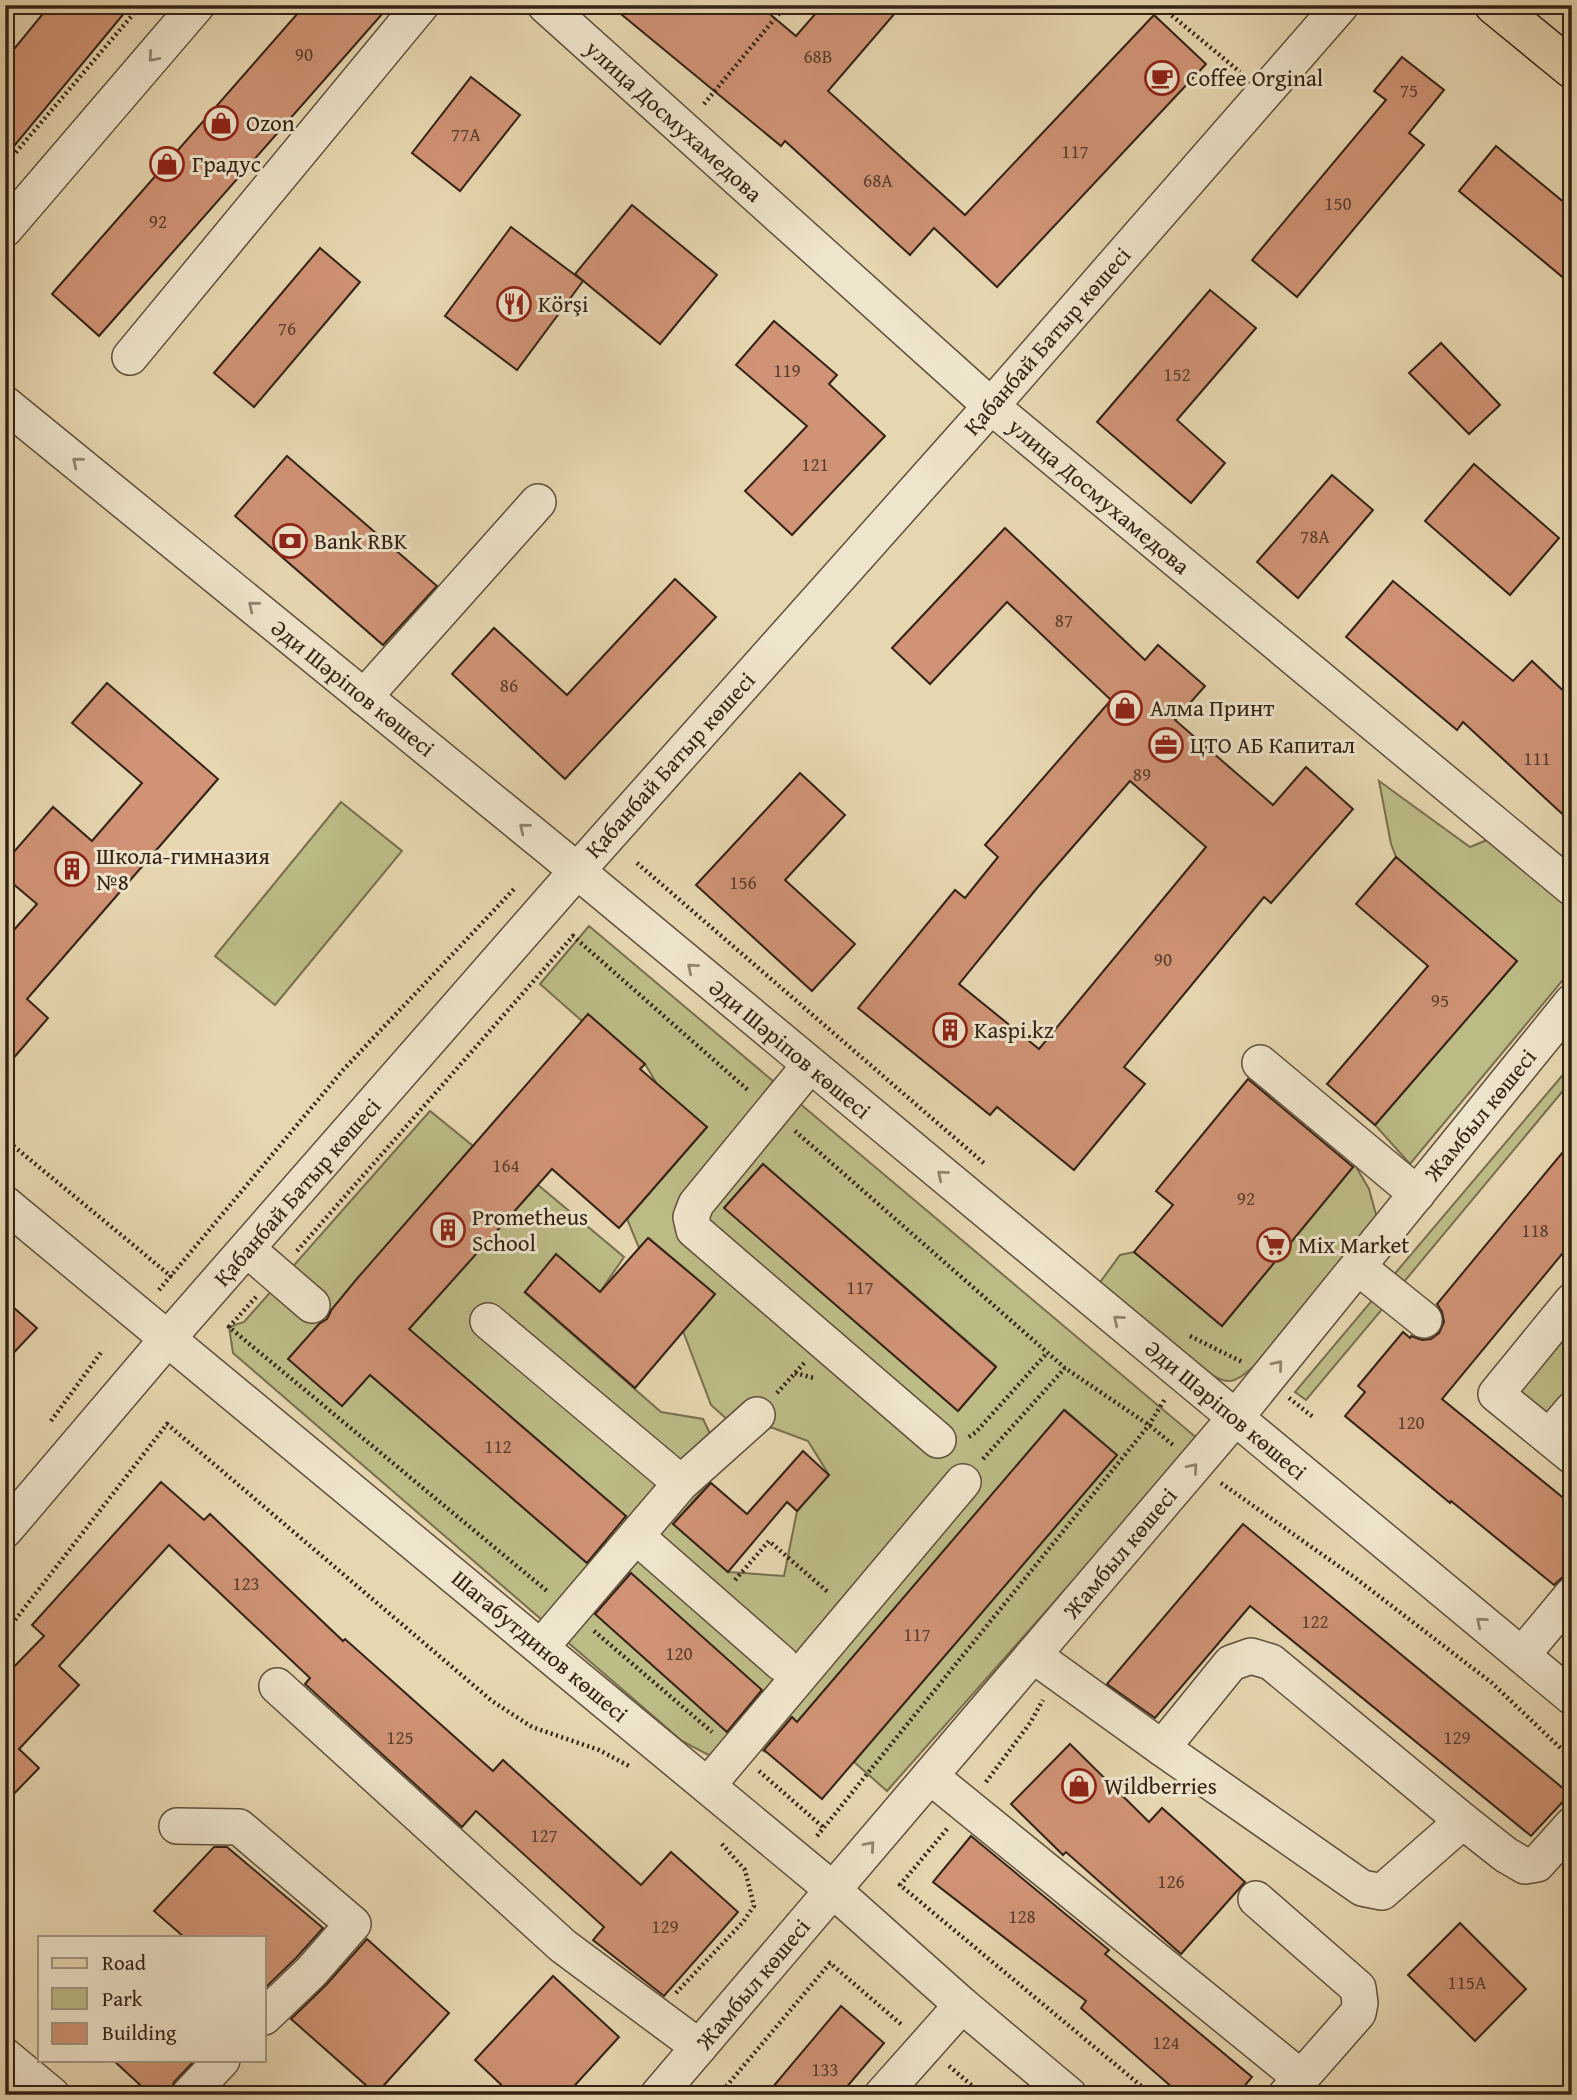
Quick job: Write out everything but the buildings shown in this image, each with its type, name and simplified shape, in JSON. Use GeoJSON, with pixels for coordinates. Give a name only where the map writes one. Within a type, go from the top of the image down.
{"type":"FeatureCollection","features":[{"type":"Feature","properties":{"kind":"main road"},"geometry":{"type":"LineString","coordinates":[[1494,5],[1572,69]]}},
{"type":"Feature","properties":{"kind":"street"},"geometry":{"type":"LineString","coordinates":[[5,229],[197,5]]}},
{"type":"Feature","properties":{"kind":"street"},"geometry":{"type":"LineString","coordinates":[[130,356],[421,5]]}},
{"type":"Feature","properties":{"kind":"street","name":"улица Досмухамедова"},"geometry":{"type":"LineString","coordinates":[[545,5],[991,406],[1572,888]]}},
{"type":"Feature","properties":{"kind":"street","name":"Қабанбай Батыр көшесі"},"geometry":{"type":"LineString","coordinates":[[5,1531],[169,1338],[576,872],[991,406],[1341,5]]}},
{"type":"Feature","properties":{"kind":"street","name":"Әди Шәріпов көшесі"},"geometry":{"type":"LineString","coordinates":[[5,404],[810,1065],[1572,1697]]}},
{"type":"Feature","properties":{"kind":"street"},"geometry":{"type":"LineString","coordinates":[[364,697],[538,502]]}},
{"type":"Feature","properties":{"kind":"street","name":"Жамбыл көшесі"},"geometry":{"type":"LineString","coordinates":[[658,2095],[1235,1418],[1572,1002]]}},
{"type":"Feature","properties":{"kind":"street"},"geometry":{"type":"LineString","coordinates":[[1260,1063],[1314,1120],[1417,1194]]}},
{"type":"Feature","properties":{"kind":"street"},"geometry":{"type":"LineString","coordinates":[[810,1065],[696,1203],[691,1217],[694,1230],[938,1440]]}},
{"type":"Feature","properties":{"kind":"street","name":"Шагабутдинов көшесі"},"geometry":{"type":"LineString","coordinates":[[5,1204],[708,1785],[1069,2095]]}},
{"type":"Feature","properties":{"kind":"street"},"geometry":{"type":"LineString","coordinates":[[247,1249],[312,1305]]}},
{"type":"Feature","properties":{"kind":"street"},"geometry":{"type":"LineString","coordinates":[[1358,1266],[1424,1320]]}},
{"type":"Feature","properties":{"kind":"street"},"geometry":{"type":"LineString","coordinates":[[1572,1301],[1496,1394],[1560,1447],[1572,1410]]}},
{"type":"Feature","properties":{"kind":"street"},"geometry":{"type":"LineString","coordinates":[[488,1321],[681,1483]]}},
{"type":"Feature","properties":{"kind":"street"},"geometry":{"type":"LineString","coordinates":[[541,1647],[681,1483],[757,1415]]}},
{"type":"Feature","properties":{"kind":"street"},"geometry":{"type":"LineString","coordinates":[[708,1785],[963,1482]]}},
{"type":"Feature","properties":{"kind":"street"},"geometry":{"type":"LineString","coordinates":[[636,1536],[781,1663]]}},
{"type":"Feature","properties":{"kind":"street"},"geometry":{"type":"LineString","coordinates":[[1522,1655],[1572,1595]]}},
{"type":"Feature","properties":{"kind":"street"},"geometry":{"type":"LineString","coordinates":[[1033,1655],[1362,1888],[1382,1892],[1463,1821]]}},
{"type":"Feature","properties":{"kind":"street"},"geometry":{"type":"LineString","coordinates":[[1162,1748],[1231,1663],[1251,1656],[1271,1662],[1463,1821],[1506,1855],[1525,1866],[1537,1864],[1572,1825]]}},
{"type":"Feature","properties":{"kind":"street"},"geometry":{"type":"LineString","coordinates":[[277,1686],[562,1946],[699,2047]]}},
{"type":"Feature","properties":{"kind":"street"},"geometry":{"type":"LineString","coordinates":[[930,1776],[1293,2086],[1358,2013],[1358,1988],[1256,1899]]}},
{"type":"Feature","properties":{"kind":"street"},"geometry":{"type":"LineString","coordinates":[[177,1826],[239,1827],[353,1924],[311,1972],[266,2015]]}},
{"type":"Feature","properties":{"kind":"street"},"geometry":{"type":"LineString","coordinates":[[882,2095],[962,2005]]}},
{"type":"Feature","properties":{"kind":"street"},"geometry":{"type":"LineString","coordinates":[[5,2056],[52,2095]]}},
{"type":"Feature","properties":{"kind":"street"},"geometry":{"type":"LineString","coordinates":[[188,2095],[220,2062]]}},
{"type":"Feature","properties":{"kind":"path"},"geometry":{"type":"LineString","coordinates":[[5,165],[141,5]]}},
{"type":"Feature","properties":{"kind":"path"},"geometry":{"type":"LineString","coordinates":[[683,129],[786,5]]}},
{"type":"Feature","properties":{"kind":"path"},"geometry":{"type":"LineString","coordinates":[[1159,5],[1264,93]]}},
{"type":"Feature","properties":{"kind":"path"},"geometry":{"type":"LineString","coordinates":[[637,863],[987,1166]]}},
{"type":"Feature","properties":{"kind":"path"},"geometry":{"type":"LineString","coordinates":[[158,1291],[343,1070],[515,888]]}},
{"type":"Feature","properties":{"kind":"path"},"geometry":{"type":"LineString","coordinates":[[1167,1396],[1149,1425],[824,1828],[229,1326],[573,936],[1047,1353],[1149,1425],[1175,1447]]}},
{"type":"Feature","properties":{"kind":"path"},"geometry":{"type":"LineString","coordinates":[[5,1139],[172,1276]]}},
{"type":"Feature","properties":{"kind":"path"},"geometry":{"type":"LineString","coordinates":[[1187,1335],[1253,1367]]}},
{"type":"Feature","properties":{"kind":"path"},"geometry":{"type":"LineString","coordinates":[[50,1424],[102,1351]]}},
{"type":"Feature","properties":{"kind":"path"},"geometry":{"type":"LineString","coordinates":[[938,1440],[960,1442],[976,1432],[1047,1353]]}},
{"type":"Feature","properties":{"kind":"path"},"geometry":{"type":"LineString","coordinates":[[963,1482],[1065,1368]]}},
{"type":"Feature","properties":{"kind":"path"},"geometry":{"type":"LineString","coordinates":[[1288,1397],[1313,1417]]}},
{"type":"Feature","properties":{"kind":"path"},"geometry":{"type":"LineString","coordinates":[[5,1633],[167,1424],[492,1701],[532,1727],[599,1749],[631,1767]]}},
{"type":"Feature","properties":{"kind":"path"},"geometry":{"type":"LineString","coordinates":[[1224,1485],[1354,1577],[1492,1683],[1572,1759]]}},
{"type":"Feature","properties":{"kind":"path"},"geometry":{"type":"LineString","coordinates":[[714,1605],[769,1541],[852,1613]]}},
{"type":"Feature","properties":{"kind":"path"},"geometry":{"type":"LineString","coordinates":[[656,2014],[743,1922],[754,1906],[745,1870],[719,1840]]}},
{"type":"Feature","properties":{"kind":"path"},"geometry":{"type":"LineString","coordinates":[[900,1885],[1153,2095]]}},
{"type":"Feature","properties":{"kind":"path"},"geometry":{"type":"LineString","coordinates":[[719,2095],[830,1963],[984,2095]]}},
{"type":"Feature","properties":{"kind":"green space"},"geometry":{"type":"Polygon","coordinates":[[[1379,781],[1470,847],[1487,840],[1572,909],[1572,969],[1410,1164],[1375,1125],[1517,961],[1396,857],[1379,781]]]}},
{"type":"Feature","properties":{"kind":"green space"},"geometry":{"type":"Polygon","coordinates":[[[341,802],[402,851],[275,1005],[215,956],[341,802]]]}},
{"type":"Feature","properties":{"kind":"green space"},"geometry":{"type":"Polygon","coordinates":[[[589,926],[1198,1439],[887,1791],[854,1762],[1117,1455],[1065,1410],[770,1754],[730,1735],[716,1759],[682,1741],[233,1353],[229,1327],[244,1322],[430,1111],[473,1146],[289,1359],[370,1375],[586,1562],[606,1541],[629,1570],[626,1516],[409,1329],[538,1185],[624,1257],[600,1292],[525,1293],[661,1412],[703,1419],[715,1444],[710,1482],[673,1524],[728,1572],[784,1576],[797,1511],[829,1475],[808,1441],[773,1428],[730,1422],[711,1405],[683,1331],[715,1294],[649,1238],[639,1248],[627,1219],[707,1127],[657,1084],[645,1064],[589,1015],[582,1021],[540,984],[589,926]],[[763,1164],[725,1207],[959,1410],[996,1366],[763,1164]],[[629,1572],[593,1612],[730,1734],[766,1694],[629,1572]]]}},
{"type":"Feature","properties":{"kind":"green space"},"geometry":{"type":"Polygon","coordinates":[[[1572,1064],[1572,1080],[1398,1289],[1392,1277],[1572,1064]]]}},
{"type":"Feature","properties":{"kind":"green space"},"geometry":{"type":"Polygon","coordinates":[[[1355,1165],[1369,1189],[1377,1218],[1253,1367],[1235,1380],[1225,1381],[1205,1371],[1098,1285],[1120,1255],[1134,1252],[1222,1326],[1355,1165]]]}},
{"type":"Feature","properties":{"kind":"green space"},"geometry":{"type":"Polygon","coordinates":[[[1374,1298],[1389,1301],[1306,1400],[1295,1392],[1374,1298]]]}},
{"type":"Feature","properties":{"kind":"green space"},"geometry":{"type":"Polygon","coordinates":[[[1572,1301],[1572,1410],[1549,1437],[1496,1394],[1572,1301]]]}},
{"type":"Feature","properties":{"kind":"place","name":"Coffee Orginal"},"geometry":{"type":"Point","coordinates":[1162,78]}},
{"type":"Feature","properties":{"kind":"place","name":"Ozon"},"geometry":{"type":"Point","coordinates":[221,123]}},
{"type":"Feature","properties":{"kind":"place","name":"Градус"},"geometry":{"type":"Point","coordinates":[167,164]}},
{"type":"Feature","properties":{"kind":"place","name":"Körşi"},"geometry":{"type":"Point","coordinates":[514,304]}},
{"type":"Feature","properties":{"kind":"place","name":"Bank RBK"},"geometry":{"type":"Point","coordinates":[290,541]}},
{"type":"Feature","properties":{"kind":"place","name":"Алма Принт"},"geometry":{"type":"Point","coordinates":[1125,708]}},
{"type":"Feature","properties":{"kind":"place","name":"ЦТО АБ Капитал"},"geometry":{"type":"Point","coordinates":[1166,745]}},
{"type":"Feature","properties":{"kind":"place","name":"Школа-гимназия №8"},"geometry":{"type":"Point","coordinates":[72,869]}},
{"type":"Feature","properties":{"kind":"place","name":"Kaspi.kz"},"geometry":{"type":"Point","coordinates":[950,1030]}},
{"type":"Feature","properties":{"kind":"place","name":"Prometheus School"},"geometry":{"type":"Point","coordinates":[448,1230]}},
{"type":"Feature","properties":{"kind":"place","name":"Mix Market"},"geometry":{"type":"Point","coordinates":[1274,1245]}},
{"type":"Feature","properties":{"kind":"place","name":"Wildberries"},"geometry":{"type":"Point","coordinates":[1079,1786]}}]}
